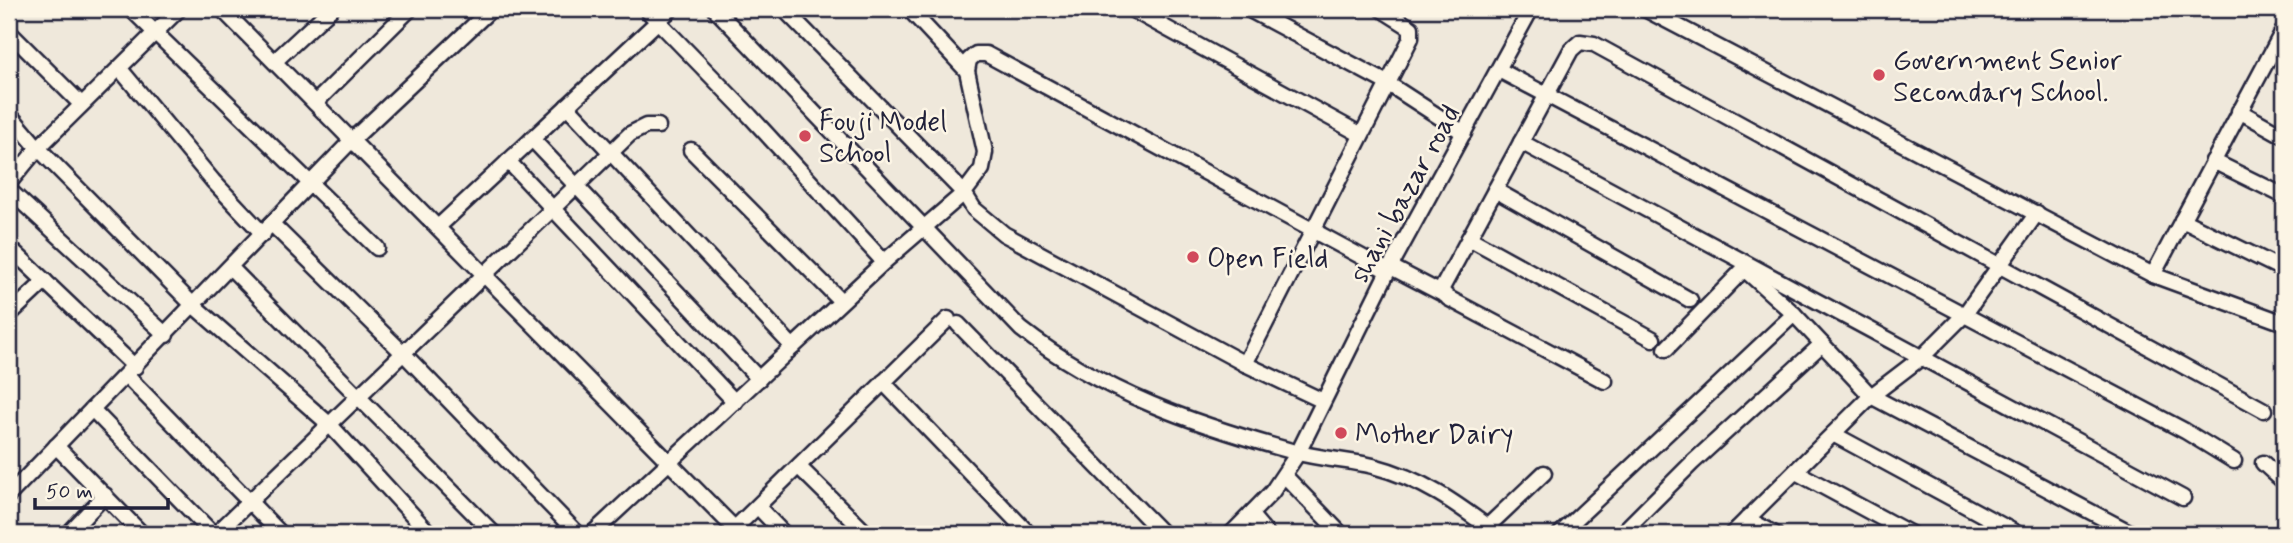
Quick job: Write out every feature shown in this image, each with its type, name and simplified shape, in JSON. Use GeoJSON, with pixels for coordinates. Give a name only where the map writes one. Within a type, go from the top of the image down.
{"type":"FeatureCollection","features":[{"type":"Feature","properties":{"kind":"street"},"geometry":{"type":"LineString","coordinates":[[131,9],[377,247]]}},
{"type":"Feature","properties":{"kind":"street"},"geometry":{"type":"LineString","coordinates":[[9,183],[38,148],[179,9]]}},
{"type":"Feature","properties":{"kind":"street"},"geometry":{"type":"LineString","coordinates":[[222,9],[668,461],[732,532],[883,382],[953,322],[1163,534]]}},
{"type":"Feature","properties":{"kind":"street"},"geometry":{"type":"LineString","coordinates":[[275,61],[331,9]]}},
{"type":"Feature","properties":{"kind":"street"},"geometry":{"type":"LineString","coordinates":[[315,103],[410,9]]}},
{"type":"Feature","properties":{"kind":"street"},"geometry":{"type":"LineString","coordinates":[[9,495],[352,140],[491,9]]}},
{"type":"Feature","properties":{"kind":"street"},"geometry":{"type":"LineString","coordinates":[[646,9],[750,116],[884,262]]}},
{"type":"Feature","properties":{"kind":"street"},"geometry":{"type":"LineString","coordinates":[[438,227],[671,9]]}},
{"type":"Feature","properties":{"kind":"street"},"geometry":{"type":"LineString","coordinates":[[715,9],[1021,329],[1070,365],[1167,413],[1298,453],[1338,458],[1406,477],[1443,493],[1492,531],[1544,473]]}},
{"type":"Feature","properties":{"kind":"street"},"geometry":{"type":"LineString","coordinates":[[784,9],[964,193],[974,209],[1004,234],[1245,364],[1323,401]]}},
{"type":"Feature","properties":{"kind":"street"},"geometry":{"type":"LineString","coordinates":[[909,9],[967,71]]}},
{"type":"Feature","properties":{"kind":"street"},"geometry":{"type":"LineString","coordinates":[[1131,9],[1360,134]]}},
{"type":"Feature","properties":{"kind":"street"},"geometry":{"type":"LineString","coordinates":[[1248,9],[1387,83],[1464,133]]}},
{"type":"Feature","properties":{"kind":"street"},"geometry":{"type":"LineString","coordinates":[[1245,364],[1413,33],[1406,24],[1380,9]]}},
{"type":"Feature","properties":{"kind":"street","name":"shani bazar road"},"geometry":{"type":"LineString","coordinates":[[1231,534],[1251,515],[1284,475],[1298,453],[1389,269],[1531,9]]}},
{"type":"Feature","properties":{"kind":"street"},"geometry":{"type":"LineString","coordinates":[[1646,9],[2153,275],[2284,323]]}},
{"type":"Feature","properties":{"kind":"street"},"geometry":{"type":"LineString","coordinates":[[2153,275],[2284,29]]}},
{"type":"Feature","properties":{"kind":"street"},"geometry":{"type":"LineString","coordinates":[[9,32],[81,104]]}},
{"type":"Feature","properties":{"kind":"street"},"geometry":{"type":"LineString","coordinates":[[1443,294],[1443,284],[1571,50],[1580,42],[1594,44],[2264,410]]}},
{"type":"Feature","properties":{"kind":"street"},"geometry":{"type":"LineString","coordinates":[[593,534],[841,301],[964,193],[982,169],[985,152],[967,71],[969,60],[976,54],[986,54],[1312,229],[1443,294],[1605,381]]}},
{"type":"Feature","properties":{"kind":"street"},"geometry":{"type":"LineString","coordinates":[[120,69],[213,181],[404,354],[578,534]]}},
{"type":"Feature","properties":{"kind":"street"},"geometry":{"type":"LineString","coordinates":[[1500,70],[2185,430],[2234,461]]}},
{"type":"Feature","properties":{"kind":"street"},"geometry":{"type":"LineString","coordinates":[[568,106],[793,347]]}},
{"type":"Feature","properties":{"kind":"street"},"geometry":{"type":"LineString","coordinates":[[2239,111],[2284,136]]}},
{"type":"Feature","properties":{"kind":"street"},"geometry":{"type":"LineString","coordinates":[[9,114],[38,148],[193,305],[330,425],[430,534]]}},
{"type":"Feature","properties":{"kind":"street"},"geometry":{"type":"LineString","coordinates":[[92,409],[215,534],[631,134],[646,126],[658,126]]}},
{"type":"Feature","properties":{"kind":"street"},"geometry":{"type":"LineString","coordinates":[[532,139],[759,379]]}},
{"type":"Feature","properties":{"kind":"street"},"geometry":{"type":"LineString","coordinates":[[1521,142],[2183,498]]}},
{"type":"Feature","properties":{"kind":"street"},"geometry":{"type":"LineString","coordinates":[[691,150],[841,301]]}},
{"type":"Feature","properties":{"kind":"street"},"geometry":{"type":"LineString","coordinates":[[508,161],[735,402]]}},
{"type":"Feature","properties":{"kind":"street"},"geometry":{"type":"LineString","coordinates":[[2213,161],[2284,196]]}},
{"type":"Feature","properties":{"kind":"street"},"geometry":{"type":"LineString","coordinates":[[9,190],[166,335]]}},
{"type":"Feature","properties":{"kind":"street"},"geometry":{"type":"LineString","coordinates":[[1495,190],[1690,300]]}},
{"type":"Feature","properties":{"kind":"street"},"geometry":{"type":"LineString","coordinates":[[1732,534],[1871,396],[1922,357],[1965,314],[2037,213]]}},
{"type":"Feature","properties":{"kind":"street"},"geometry":{"type":"LineString","coordinates":[[2182,220],[2284,270]]}},
{"type":"Feature","properties":{"kind":"street"},"geometry":{"type":"LineString","coordinates":[[1469,238],[1653,340]]}},
{"type":"Feature","properties":{"kind":"street"},"geometry":{"type":"LineString","coordinates":[[9,247],[131,371],[281,534]]}},
{"type":"Feature","properties":{"kind":"street"},"geometry":{"type":"LineString","coordinates":[[231,268],[494,534]]}},
{"type":"Feature","properties":{"kind":"street"},"geometry":{"type":"LineString","coordinates":[[1667,349],[1744,269],[1794,314],[1871,396],[2133,534]]}},
{"type":"Feature","properties":{"kind":"street"},"geometry":{"type":"LineString","coordinates":[[9,315],[45,281]]}},
{"type":"Feature","properties":{"kind":"street"},"geometry":{"type":"LineString","coordinates":[[1560,534],[1794,314]]}},
{"type":"Feature","properties":{"kind":"street"},"geometry":{"type":"LineString","coordinates":[[1621,534],[1692,463],[1822,344]]}},
{"type":"Feature","properties":{"kind":"street"},"geometry":{"type":"LineString","coordinates":[[883,382],[1029,534]]}},
{"type":"Feature","properties":{"kind":"street"},"geometry":{"type":"LineString","coordinates":[[1833,434],[2018,534]]}},
{"type":"Feature","properties":{"kind":"street"},"geometry":{"type":"LineString","coordinates":[[56,446],[142,534]]}},
{"type":"Feature","properties":{"kind":"street"},"geometry":{"type":"LineString","coordinates":[[2263,463],[2284,482]]}},
{"type":"Feature","properties":{"kind":"street"},"geometry":{"type":"LineString","coordinates":[[799,467],[867,534]]}},
{"type":"Feature","properties":{"kind":"street"},"geometry":{"type":"LineString","coordinates":[[1796,472],[1911,534]]}},
{"type":"Feature","properties":{"kind":"street"},"geometry":{"type":"LineString","coordinates":[[1284,475],[1341,534]]}},
{"type":"Feature","properties":{"kind":"street"},"geometry":{"type":"LineString","coordinates":[[68,534],[105,495]]}},
{"type":"Feature","properties":{"kind":"street"},"geometry":{"type":"LineString","coordinates":[[758,507],[784,534]]}},
{"type":"Feature","properties":{"kind":"street"},"geometry":{"type":"LineString","coordinates":[[1251,515],[1267,534]]}},
{"type":"Feature","properties":{"kind":"street"},"geometry":{"type":"LineString","coordinates":[[1748,519],[1775,534]]}},
{"type":"Feature","properties":{"kind":"place","name":"Government Senior Secondary School."},"geometry":{"type":"Point","coordinates":[1879,75]}},
{"type":"Feature","properties":{"kind":"place","name":"Fouji Model School"},"geometry":{"type":"Point","coordinates":[805,136]}},
{"type":"Feature","properties":{"kind":"place","name":"Open Field"},"geometry":{"type":"Point","coordinates":[1193,257]}},
{"type":"Feature","properties":{"kind":"place","name":"Mother Dairy"},"geometry":{"type":"Point","coordinates":[1341,433]}}]}
